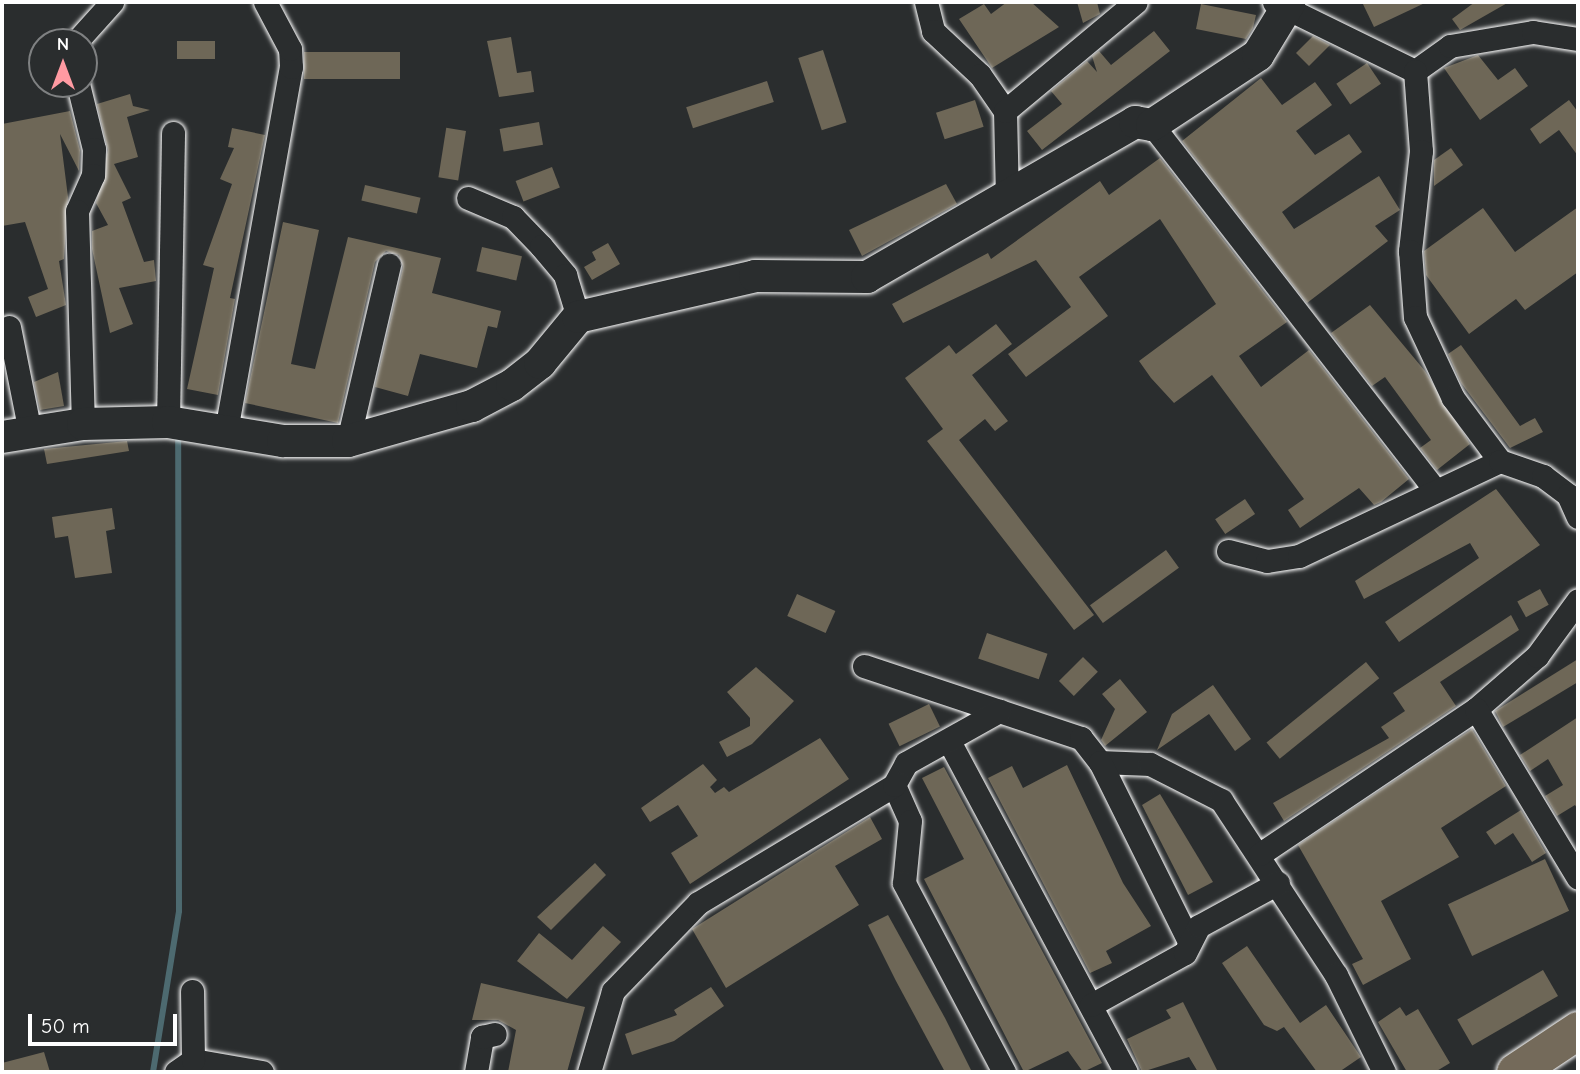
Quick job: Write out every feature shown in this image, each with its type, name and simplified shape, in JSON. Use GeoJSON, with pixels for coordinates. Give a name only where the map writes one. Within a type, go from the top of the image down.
{"type":"FeatureCollection","features":[{"type":"Feature","properties":{"kind":"main road"},"geometry":{"type":"LineString","coordinates":[[1515,1072],[1578,1030]]}},
{"type":"Feature","properties":{"kind":"street"},"geometry":{"type":"LineString","coordinates":[[89,28],[112,2]]}},
{"type":"Feature","properties":{"kind":"street"},"geometry":{"type":"LineString","coordinates":[[226,431],[291,67],[290,49],[265,2]]}},
{"type":"Feature","properties":{"kind":"street"},"geometry":{"type":"LineString","coordinates":[[926,2],[933,31],[980,75],[1005,111],[1007,197]]}},
{"type":"Feature","properties":{"kind":"street"},"geometry":{"type":"LineString","coordinates":[[1005,111],[1136,2]]}},
{"type":"Feature","properties":{"kind":"street"},"geometry":{"type":"LineString","coordinates":[[1152,125],[1258,55],[1285,3],[1415,71]]}},
{"type":"Feature","properties":{"kind":"street"},"geometry":{"type":"LineString","coordinates":[[1415,71],[1450,46],[1533,32],[1578,39]]}},
{"type":"Feature","properties":{"kind":"street"},"geometry":{"type":"LineString","coordinates":[[1415,71],[1421,150],[1410,251],[1415,317],[1453,398],[1500,461],[1543,476],[1568,495],[1578,517]]}},
{"type":"Feature","properties":{"kind":"street"},"geometry":{"type":"LineString","coordinates":[[81,98],[94,149],[93,175],[77,211],[83,424]]}},
{"type":"Feature","properties":{"kind":"street"},"geometry":{"type":"LineString","coordinates":[[9,327],[16,435],[83,424],[168,422],[283,441],[348,441],[472,406],[512,385],[540,363],[578,317],[755,276],[867,278],[1135,122],[1152,125],[1434,489]]}},
{"type":"Feature","properties":{"kind":"street"},"geometry":{"type":"LineString","coordinates":[[168,422],[173,133]]}},
{"type":"Feature","properties":{"kind":"street"},"geometry":{"type":"LineString","coordinates":[[468,198],[513,217],[541,246],[565,275],[578,317]]}},
{"type":"Feature","properties":{"kind":"street"},"geometry":{"type":"LineString","coordinates":[[348,441],[389,265]]}},
{"type":"Feature","properties":{"kind":"street"},"geometry":{"type":"LineString","coordinates":[[1228,551],[1267,561],[1300,556],[1434,489],[1500,461]]}},
{"type":"Feature","properties":{"kind":"street"},"geometry":{"type":"LineString","coordinates":[[1259,854],[1476,709],[1537,656],[1578,600]]}},
{"type":"Feature","properties":{"kind":"street"},"geometry":{"type":"LineString","coordinates":[[864,666],[1081,738],[1100,762],[1189,941]]}},
{"type":"Feature","properties":{"kind":"street"},"geometry":{"type":"LineString","coordinates":[[1476,709],[1578,878]]}},
{"type":"Feature","properties":{"kind":"street"},"geometry":{"type":"LineString","coordinates":[[589,1072],[613,991],[698,903],[894,785],[906,763],[950,743],[999,712]]}},
{"type":"Feature","properties":{"kind":"street"},"geometry":{"type":"LineString","coordinates":[[950,743],[1126,1072]]}},
{"type":"Feature","properties":{"kind":"street"},"geometry":{"type":"LineString","coordinates":[[1100,762],[1150,764],[1221,800],[1259,854],[1336,975],[1384,1072]]}},
{"type":"Feature","properties":{"kind":"street"},"geometry":{"type":"LineString","coordinates":[[894,785],[910,821],[904,883],[1004,1072]]}},
{"type":"Feature","properties":{"kind":"street"},"geometry":{"type":"LineString","coordinates":[[1091,1005],[1185,953],[1199,926],[1278,883]]}},
{"type":"Feature","properties":{"kind":"street"},"geometry":{"type":"LineString","coordinates":[[192,991],[185,1066],[262,1072]]}},
{"type":"Feature","properties":{"kind":"street"},"geometry":{"type":"LineString","coordinates":[[476,1072],[482,1037],[495,1034]]}},
{"type":"Feature","properties":{"kind":"building"},"geometry":{"type":"Polygon","coordinates":[[[1007,2],[1031,2],[1059,27],[992,68],[959,19],[984,4],[991,14],[1007,2]]]}},
{"type":"Feature","properties":{"kind":"building"},"geometry":{"type":"Polygon","coordinates":[[[1077,2],[1097,2],[1100,14],[1083,23],[1077,2]]]}},
{"type":"Feature","properties":{"kind":"building"},"geometry":{"type":"Polygon","coordinates":[[[1362,2],[1427,2],[1374,27],[1362,2]]]}},
{"type":"Feature","properties":{"kind":"building"},"geometry":{"type":"Polygon","coordinates":[[[1475,2],[1509,2],[1460,30],[1452,19],[1475,2]]]}},
{"type":"Feature","properties":{"kind":"building"},"geometry":{"type":"Polygon","coordinates":[[[1201,4],[1256,15],[1253,28],[1246,39],[1196,29],[1201,4]]]}},
{"type":"Feature","properties":{"kind":"building"},"geometry":{"type":"Polygon","coordinates":[[[1154,31],[1170,51],[1042,150],[1027,131],[1062,104],[1051,91],[1087,61],[1097,72],[1092,56],[1099,51],[1111,65],[1154,31]]]}},
{"type":"Feature","properties":{"kind":"building"},"geometry":{"type":"Polygon","coordinates":[[[1313,36],[1330,45],[1309,66],[1296,53],[1313,36]]]}},
{"type":"Feature","properties":{"kind":"building"},"geometry":{"type":"Polygon","coordinates":[[[511,37],[517,73],[531,71],[534,92],[499,97],[487,41],[511,37]]]}},
{"type":"Feature","properties":{"kind":"building"},"geometry":{"type":"Polygon","coordinates":[[[177,41],[215,41],[215,59],[177,59],[177,41]]]}},
{"type":"Feature","properties":{"kind":"building"},"geometry":{"type":"Polygon","coordinates":[[[823,50],[846,122],[822,130],[798,58],[823,50]]]}},
{"type":"Feature","properties":{"kind":"building"},"geometry":{"type":"Polygon","coordinates":[[[304,52],[400,52],[400,79],[304,79],[304,52]]]}},
{"type":"Feature","properties":{"kind":"building"},"geometry":{"type":"Polygon","coordinates":[[[1478,55],[1498,80],[1515,68],[1528,86],[1480,120],[1444,68],[1478,55]]]}},
{"type":"Feature","properties":{"kind":"building"},"geometry":{"type":"Polygon","coordinates":[[[1367,63],[1381,84],[1350,104],[1336,84],[1367,63]]]}},
{"type":"Feature","properties":{"kind":"building"},"geometry":{"type":"Polygon","coordinates":[[[1261,78],[1282,105],[1315,82],[1332,105],[1296,131],[1315,155],[1349,134],[1362,152],[1282,212],[1294,229],[1379,176],[1400,210],[1375,226],[1388,241],[1307,303],[1182,141],[1261,78]]]}},
{"type":"Feature","properties":{"kind":"building"},"geometry":{"type":"Polygon","coordinates":[[[767,81],[774,102],[693,128],[686,107],[767,81]]]}},
{"type":"Feature","properties":{"kind":"building"},"geometry":{"type":"Polygon","coordinates":[[[130,94],[133,106],[150,110],[127,117],[138,157],[114,164],[131,198],[122,202],[144,262],[154,260],[156,281],[119,288],[133,324],[110,333],[92,249],[92,231],[108,225],[96,203],[108,150],[97,104],[130,94]]]}},
{"type":"Feature","properties":{"kind":"building"},"geometry":{"type":"Polygon","coordinates":[[[975,100],[984,127],[945,139],[936,113],[975,100]]]}},
{"type":"Feature","properties":{"kind":"building"},"geometry":{"type":"Polygon","coordinates":[[[1569,100],[1578,112],[1578,156],[1559,130],[1540,144],[1530,129],[1569,100]]]}},
{"type":"Feature","properties":{"kind":"building"},"geometry":{"type":"Polygon","coordinates":[[[70,111],[80,150],[79,171],[60,134],[68,197],[64,259],[59,261],[66,305],[36,317],[28,297],[48,289],[25,222],[2,226],[2,124],[70,111]]]}},
{"type":"Feature","properties":{"kind":"building"},"geometry":{"type":"Polygon","coordinates":[[[539,122],[543,145],[504,152],[500,129],[539,122]]]}},
{"type":"Feature","properties":{"kind":"building"},"geometry":{"type":"Polygon","coordinates":[[[232,128],[265,135],[230,298],[235,299],[218,395],[187,389],[214,268],[203,265],[232,184],[220,179],[234,148],[228,147],[232,128]]]}},
{"type":"Feature","properties":{"kind":"building"},"geometry":{"type":"Polygon","coordinates":[[[446,128],[466,131],[458,180],[438,177],[446,128]]]}},
{"type":"Feature","properties":{"kind":"building"},"geometry":{"type":"Polygon","coordinates":[[[1451,148],[1463,165],[1434,186],[1434,160],[1451,148]]]}},
{"type":"Feature","properties":{"kind":"building"},"geometry":{"type":"Polygon","coordinates":[[[1160,158],[1287,322],[1239,356],[1261,387],[1309,350],[1409,479],[1381,502],[1374,505],[1359,488],[1300,528],[1288,510],[1304,499],[1212,375],[1174,403],[1151,378],[1139,361],[1216,304],[1160,219],[1079,277],[1108,316],[1026,377],[1008,354],[1071,307],[1036,260],[903,323],[892,304],[988,253],[991,259],[1100,181],[1109,195],[1160,158]]]}},
{"type":"Feature","properties":{"kind":"building"},"geometry":{"type":"Polygon","coordinates":[[[552,167],[560,188],[523,202],[516,181],[552,167]]]}},
{"type":"Feature","properties":{"kind":"building"},"geometry":{"type":"Polygon","coordinates":[[[946,184],[957,204],[862,256],[849,230],[946,184]]]}},
{"type":"Feature","properties":{"kind":"building"},"geometry":{"type":"Polygon","coordinates":[[[365,185],[421,198],[417,213],[361,201],[365,185]]]}},
{"type":"Feature","properties":{"kind":"building"},"geometry":{"type":"Polygon","coordinates":[[[1578,207],[1578,272],[1525,310],[1516,299],[1469,334],[1426,275],[1424,251],[1483,208],[1515,252],[1578,207]]]}},
{"type":"Feature","properties":{"kind":"building"},"geometry":{"type":"Polygon","coordinates":[[[283,222],[319,230],[291,364],[315,369],[348,237],[441,258],[432,293],[501,311],[497,328],[488,326],[477,368],[420,354],[408,396],[375,387],[403,267],[399,255],[386,251],[375,262],[338,423],[245,403],[283,222]]]}},
{"type":"Feature","properties":{"kind":"building"},"geometry":{"type":"Polygon","coordinates":[[[608,243],[620,264],[592,280],[584,267],[596,260],[592,252],[608,243]]]}},
{"type":"Feature","properties":{"kind":"building"},"geometry":{"type":"Polygon","coordinates":[[[482,247],[522,256],[516,281],[476,271],[482,247]]]}},
{"type":"Feature","properties":{"kind":"building"},"geometry":{"type":"Polygon","coordinates":[[[1370,305],[1425,371],[1470,444],[1437,470],[1420,448],[1431,440],[1385,377],[1372,386],[1331,333],[1370,305]]]}},
{"type":"Feature","properties":{"kind":"building"},"geometry":{"type":"Polygon","coordinates":[[[996,324],[1012,344],[972,375],[1008,421],[995,431],[985,419],[959,440],[1094,615],[1074,630],[927,441],[943,429],[905,378],[949,345],[956,354],[996,324]]]}},
{"type":"Feature","properties":{"kind":"building"},"geometry":{"type":"Polygon","coordinates":[[[1461,345],[1520,426],[1535,418],[1543,432],[1510,448],[1461,383],[1448,354],[1461,345]]]}},
{"type":"Feature","properties":{"kind":"building"},"geometry":{"type":"Polygon","coordinates":[[[58,372],[64,406],[40,410],[34,382],[58,372]]]}},
{"type":"Feature","properties":{"kind":"building"},"geometry":{"type":"Polygon","coordinates":[[[127,441],[129,451],[47,464],[44,449],[127,441]]]}},
{"type":"Feature","properties":{"kind":"building"},"geometry":{"type":"Polygon","coordinates":[[[1496,489],[1540,545],[1399,642],[1385,622],[1479,558],[1470,543],[1364,599],[1355,581],[1496,489]]]}},
{"type":"Feature","properties":{"kind":"building"},"geometry":{"type":"Polygon","coordinates":[[[1245,499],[1255,514],[1225,534],[1215,519],[1245,499]]]}},
{"type":"Feature","properties":{"kind":"building"},"geometry":{"type":"Polygon","coordinates":[[[112,508],[115,529],[106,531],[112,573],[75,578],[68,536],[55,538],[52,517],[112,508]]]}},
{"type":"Feature","properties":{"kind":"building"},"geometry":{"type":"Polygon","coordinates":[[[1166,550],[1179,568],[1103,623],[1090,605],[1166,550]]]}},
{"type":"Feature","properties":{"kind":"building"},"geometry":{"type":"Polygon","coordinates":[[[1540,589],[1549,605],[1526,617],[1517,602],[1540,589]]]}},
{"type":"Feature","properties":{"kind":"building"},"geometry":{"type":"Polygon","coordinates":[[[797,594],[835,611],[826,633],[787,616],[797,594]]]}},
{"type":"Feature","properties":{"kind":"building"},"geometry":{"type":"Polygon","coordinates":[[[1511,615],[1519,630],[1440,682],[1456,706],[1284,821],[1273,803],[1389,738],[1381,727],[1405,711],[1393,693],[1511,615]]]}},
{"type":"Feature","properties":{"kind":"building"},"geometry":{"type":"Polygon","coordinates":[[[987,633],[1048,654],[1039,679],[978,659],[987,633]]]}},
{"type":"Feature","properties":{"kind":"building"},"geometry":{"type":"Polygon","coordinates":[[[1083,657],[1098,672],[1074,696],[1059,681],[1083,657]]]}},
{"type":"Feature","properties":{"kind":"building"},"geometry":{"type":"Polygon","coordinates":[[[1578,659],[1578,682],[1503,727],[1495,711],[1578,659]]]}},
{"type":"Feature","properties":{"kind":"building"},"geometry":{"type":"Polygon","coordinates":[[[1366,662],[1379,678],[1280,759],[1267,743],[1366,662]]]}},
{"type":"Feature","properties":{"kind":"building"},"geometry":{"type":"Polygon","coordinates":[[[756,667],[794,701],[752,744],[727,757],[719,742],[750,726],[750,718],[727,692],[756,667]]]}},
{"type":"Feature","properties":{"kind":"building"},"geometry":{"type":"Polygon","coordinates":[[[1120,679],[1147,712],[1105,746],[1101,740],[1115,709],[1102,694],[1120,679]]]}},
{"type":"Feature","properties":{"kind":"building"},"geometry":{"type":"Polygon","coordinates":[[[1213,685],[1251,739],[1235,751],[1209,714],[1157,750],[1172,714],[1213,685]]]}},
{"type":"Feature","properties":{"kind":"building"},"geometry":{"type":"Polygon","coordinates":[[[929,704],[940,726],[900,746],[889,724],[929,704]]]}},
{"type":"Feature","properties":{"kind":"building"},"geometry":{"type":"Polygon","coordinates":[[[1578,717],[1578,810],[1575,805],[1557,816],[1545,796],[1563,785],[1548,759],[1530,771],[1520,755],[1578,717]]]}},
{"type":"Feature","properties":{"kind":"building"},"geometry":{"type":"Polygon","coordinates":[[[1472,729],[1506,786],[1441,828],[1459,857],[1381,901],[1411,959],[1363,985],[1352,964],[1363,959],[1298,845],[1472,729]]]}},
{"type":"Feature","properties":{"kind":"building"},"geometry":{"type":"Polygon","coordinates":[[[820,738],[849,779],[690,884],[671,853],[698,836],[678,805],[650,822],[641,808],[703,764],[717,780],[710,787],[715,793],[724,787],[729,792],[820,738]]]}},
{"type":"Feature","properties":{"kind":"building"},"geometry":{"type":"Polygon","coordinates":[[[1067,765],[1123,883],[1151,926],[1106,951],[1112,963],[1090,973],[988,778],[1012,766],[1023,788],[1067,765]]]}},
{"type":"Feature","properties":{"kind":"building"},"geometry":{"type":"Polygon","coordinates":[[[944,767],[1102,1063],[1083,1072],[1068,1051],[1024,1072],[924,879],[964,859],[922,778],[944,767]]]}},
{"type":"Feature","properties":{"kind":"building"},"geometry":{"type":"Polygon","coordinates":[[[1160,794],[1213,882],[1188,895],[1142,805],[1160,794]]]}},
{"type":"Feature","properties":{"kind":"building"},"geometry":{"type":"Polygon","coordinates":[[[1521,810],[1546,853],[1532,862],[1513,833],[1495,845],[1486,832],[1521,810]]]}},
{"type":"Feature","properties":{"kind":"building"},"geometry":{"type":"Polygon","coordinates":[[[870,817],[882,839],[835,866],[859,905],[726,988],[692,929],[870,817]]]}},
{"type":"Feature","properties":{"kind":"building"},"geometry":{"type":"Polygon","coordinates":[[[1545,859],[1569,911],[1472,956],[1448,904],[1545,859]]]}},
{"type":"Feature","properties":{"kind":"building"},"geometry":{"type":"Polygon","coordinates":[[[595,863],[606,875],[551,930],[537,917],[595,863]]]}},
{"type":"Feature","properties":{"kind":"building"},"geometry":{"type":"Polygon","coordinates":[[[888,915],[972,1072],[945,1072],[896,981],[868,925],[888,915]]]}},
{"type":"Feature","properties":{"kind":"building"},"geometry":{"type":"Polygon","coordinates":[[[603,926],[621,942],[567,999],[517,961],[539,933],[572,960],[603,926]]]}},
{"type":"Feature","properties":{"kind":"building"},"geometry":{"type":"Polygon","coordinates":[[[1247,946],[1300,1023],[1326,1005],[1361,1057],[1339,1072],[1317,1072],[1284,1027],[1277,1031],[1264,1025],[1222,963],[1247,946]]]}},
{"type":"Feature","properties":{"kind":"building"},"geometry":{"type":"Polygon","coordinates":[[[1543,970],[1558,996],[1472,1045],[1457,1020],[1543,970]]]}},
{"type":"Feature","properties":{"kind":"building"},"geometry":{"type":"Polygon","coordinates":[[[481,983],[585,1007],[567,1072],[508,1072],[516,1030],[498,1020],[472,1020],[481,983]]]}},
{"type":"Feature","properties":{"kind":"building"},"geometry":{"type":"Polygon","coordinates":[[[711,987],[724,1006],[674,1041],[632,1055],[625,1034],[677,1015],[674,1010],[711,987]]]}},
{"type":"Feature","properties":{"kind":"building"},"geometry":{"type":"Polygon","coordinates":[[[1183,1002],[1218,1072],[1198,1072],[1189,1057],[1142,1072],[1127,1039],[1171,1018],[1166,1010],[1183,1002]]]}},
{"type":"Feature","properties":{"kind":"building"},"geometry":{"type":"Polygon","coordinates":[[[1400,1007],[1406,1016],[1418,1009],[1450,1063],[1435,1072],[1407,1072],[1378,1022],[1400,1007]]]}},
{"type":"Feature","properties":{"kind":"building"},"geometry":{"type":"Polygon","coordinates":[[[44,1052],[50,1072],[2,1072],[2,1063],[44,1052]]]}},
{"type":"Feature","properties":{"kind":"waterway"},"geometry":{"type":"LineString","coordinates":[[153,1072],[179,911],[178,440]]}}]}
